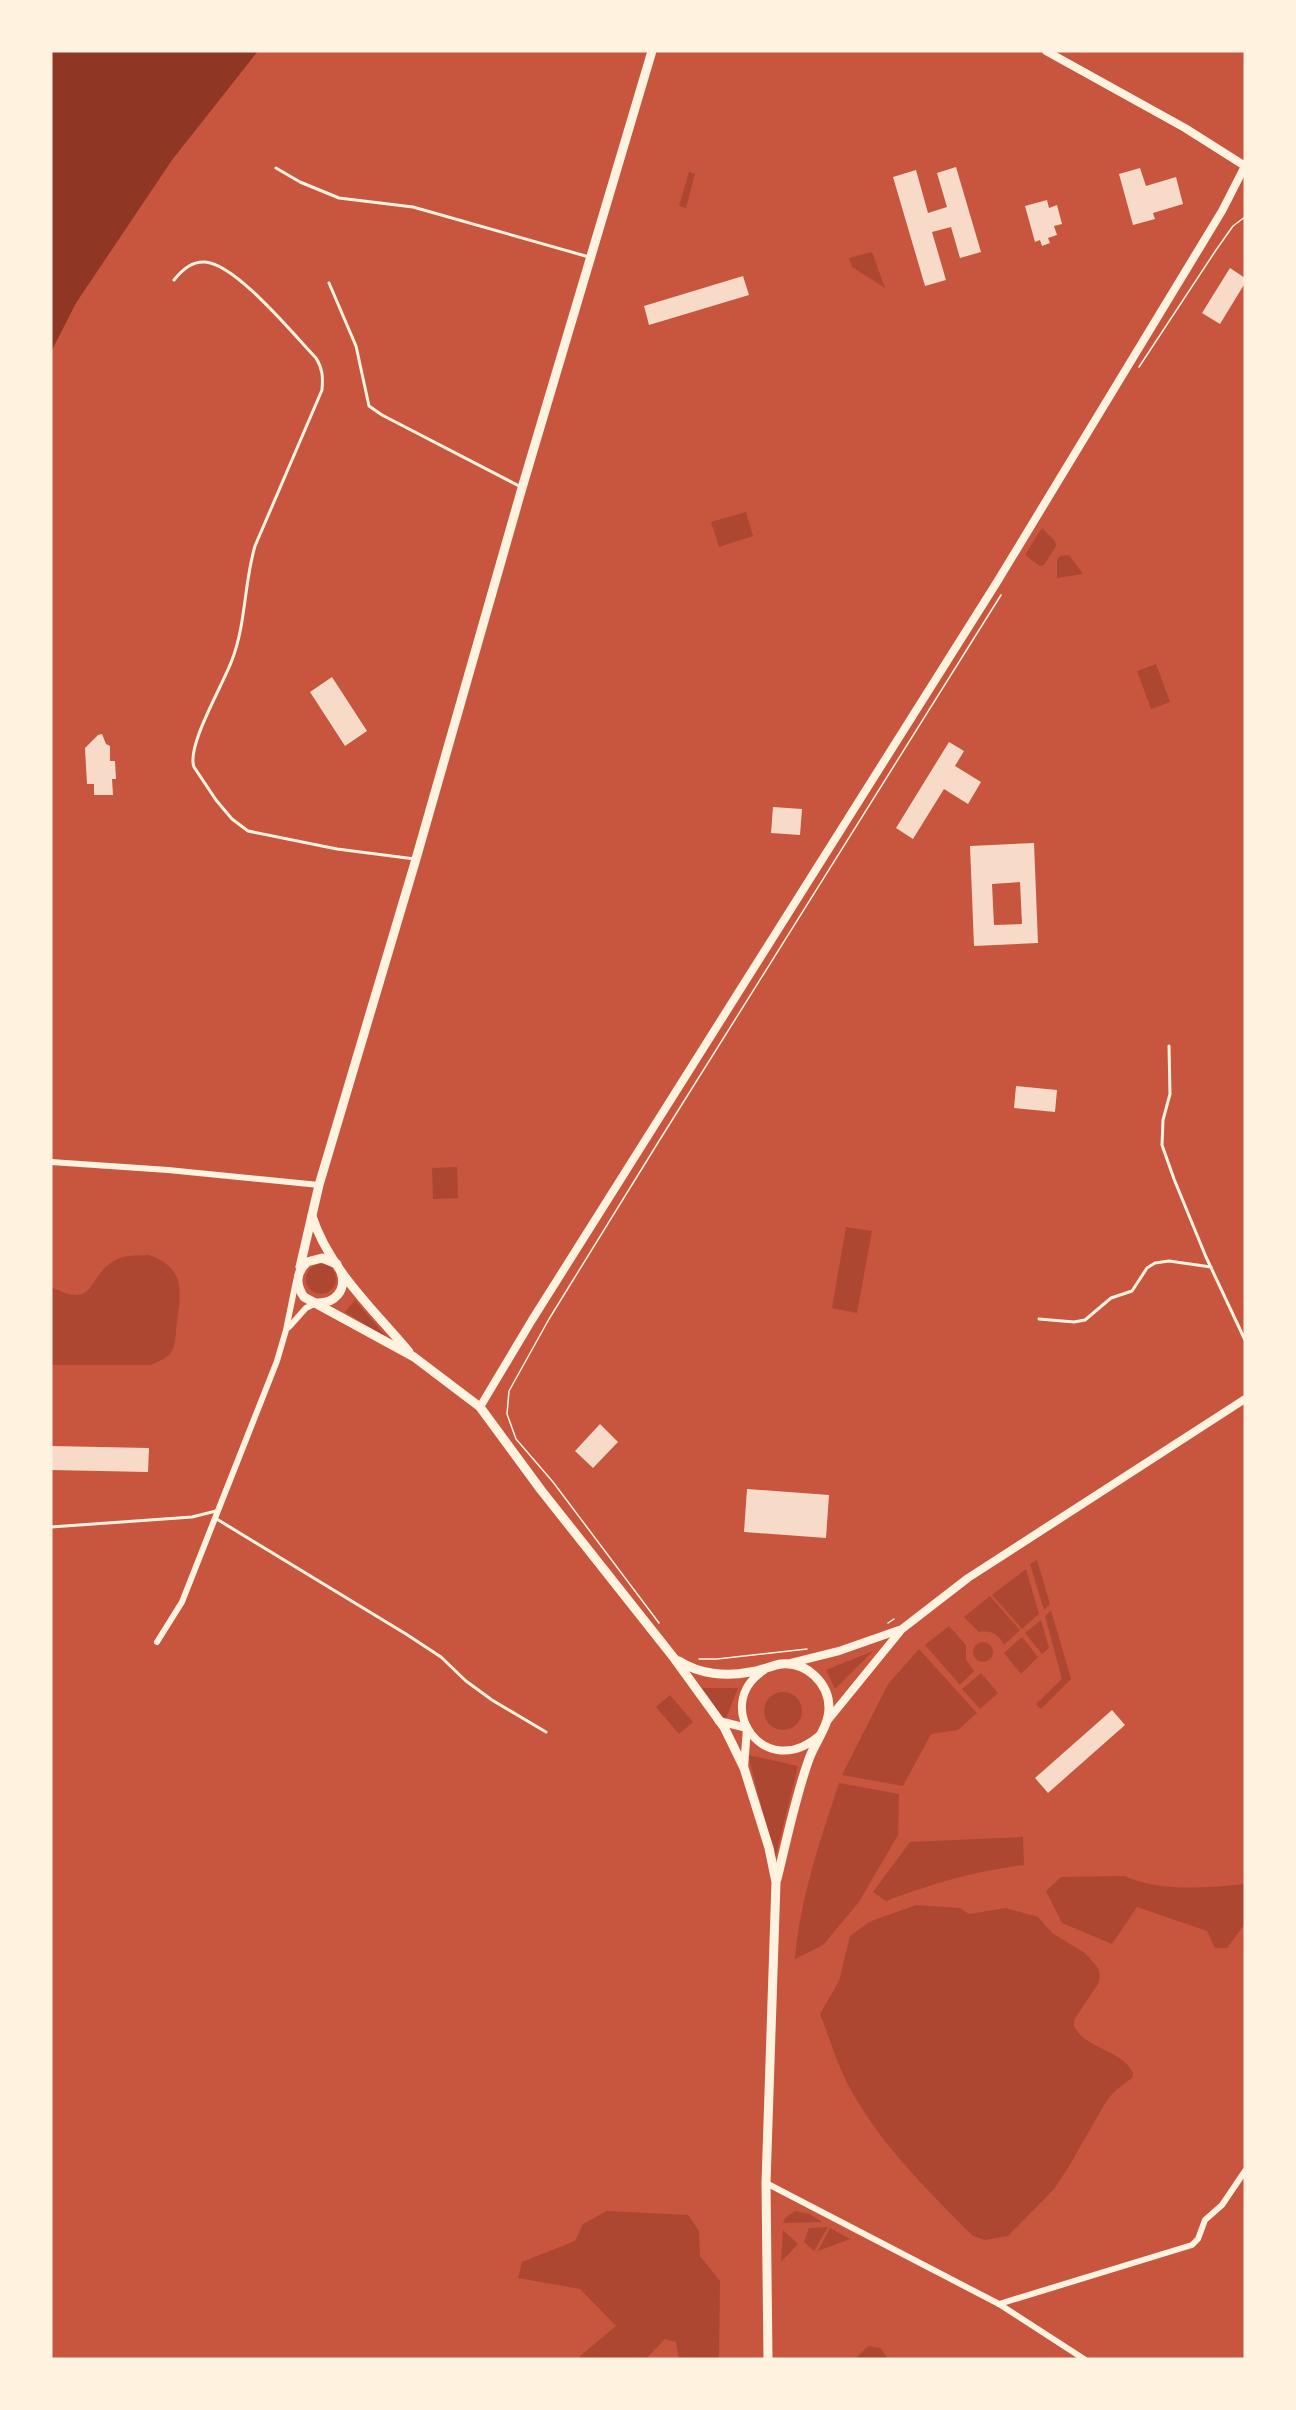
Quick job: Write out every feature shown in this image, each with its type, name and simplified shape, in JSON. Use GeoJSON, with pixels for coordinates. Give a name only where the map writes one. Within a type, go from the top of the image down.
{"type":"FeatureCollection","features":[{"type":"Feature","properties":{"kind":"main road"},"geometry":{"type":"LineString","coordinates":[[652,51],[319,1185],[298,1275],[299,1290],[304,1297],[414,1357],[480,1407],[541,1490],[674,1658],[719,1721],[744,1768],[769,1848],[776,1882]]}},
{"type":"Feature","properties":{"kind":"main road"},"geometry":{"type":"LineString","coordinates":[[480,1407],[645,1139],[997,582],[1222,211],[1245,166],[1176,122],[1046,51]]}},
{"type":"Feature","properties":{"kind":"main road"},"geometry":{"type":"LineString","coordinates":[[312,1216],[323,1244],[339,1268],[414,1357]]}},
{"type":"Feature","properties":{"kind":"main road"},"geometry":{"type":"LineString","coordinates":[[298,1275],[302,1267],[315,1258],[330,1260],[339,1268],[343,1284],[336,1297],[323,1304],[316,1303]]}},
{"type":"Feature","properties":{"kind":"main road"},"geometry":{"type":"LineString","coordinates":[[768,2359],[766,2183],[776,1882],[802,1781],[820,1734],[827,1722],[902,1629],[968,1578],[1245,1399]]}},
{"type":"Feature","properties":{"kind":"main road"},"geometry":{"type":"LineString","coordinates":[[674,1658],[688,1667],[715,1673],[737,1674],[839,1651],[902,1629]]}},
{"type":"Feature","properties":{"kind":"main road"},"geometry":{"type":"LineString","coordinates":[[784,1664],[796,1665],[809,1671],[820,1680],[829,1707],[827,1722]]}},
{"type":"Feature","properties":{"kind":"main road"},"geometry":{"type":"LineString","coordinates":[[768,1668],[756,1675],[745,1693],[742,1714],[747,1728],[755,1739],[767,1747],[781,1751],[802,1747],[820,1734]]}},
{"type":"Feature","properties":{"kind":"main road"},"geometry":{"type":"LineString","coordinates":[[719,1721],[747,1728]]}},
{"type":"Feature","properties":{"kind":"main road"},"geometry":{"type":"LineString","coordinates":[[744,1768],[747,1728]]}},
{"type":"Feature","properties":{"kind":"street"},"geometry":{"type":"LineString","coordinates":[[51,1162],[168,1170],[319,1185]]}},
{"type":"Feature","properties":{"kind":"street"},"geometry":{"type":"LineString","coordinates":[[157,1642],[182,1602],[277,1361],[298,1275]]}},
{"type":"Feature","properties":{"kind":"street"},"geometry":{"type":"LineString","coordinates":[[286,1330],[306,1308],[316,1303]]}},
{"type":"Feature","properties":{"kind":"street"},"geometry":{"type":"LineString","coordinates":[[999,2304],[1192,2245],[1198,2239],[1205,2220],[1222,2205],[1245,2171]]}},
{"type":"Feature","properties":{"kind":"street"},"geometry":{"type":"LineString","coordinates":[[766,2183],[999,2304],[1084,2359]]}},
{"type":"Feature","properties":{"kind":"lane"},"geometry":{"type":"LineString","coordinates":[[276,168],[300,182],[339,198],[413,207],[591,257]]}},
{"type":"Feature","properties":{"kind":"lane"},"geometry":{"type":"LineString","coordinates":[[174,280],[187,267],[206,261],[219,266],[244,283],[316,358],[322,370],[323,382],[322,390],[255,546],[248,569],[242,616],[233,659],[209,708],[193,752],[194,767],[216,801],[232,819],[248,831],[337,849],[416,859]]}},
{"type":"Feature","properties":{"kind":"lane"},"geometry":{"type":"LineString","coordinates":[[329,283],[356,346],[369,406],[522,488]]}},
{"type":"Feature","properties":{"kind":"lane"},"geometry":{"type":"LineString","coordinates":[[1169,1046],[1170,1094],[1163,1120],[1162,1144],[1174,1179],[1211,1267],[1245,1340]]}},
{"type":"Feature","properties":{"kind":"lane"},"geometry":{"type":"LineString","coordinates":[[1039,1319],[1074,1322],[1085,1320],[1111,1298],[1132,1291],[1147,1268],[1155,1263],[1169,1261],[1211,1267]]}},
{"type":"Feature","properties":{"kind":"lane"},"geometry":{"type":"LineString","coordinates":[[51,1527],[192,1517],[218,1510]]}},
{"type":"Feature","properties":{"kind":"lane"},"geometry":{"type":"LineString","coordinates":[[216,1518],[406,1634],[441,1657],[466,1681],[492,1700],[546,1732]]}},
{"type":"Feature","properties":{"kind":"path"},"geometry":{"type":"LineString","coordinates":[[1137,370],[1216,250],[1233,226],[1245,217]]}},
{"type":"Feature","properties":{"kind":"path"},"geometry":{"type":"LineString","coordinates":[[659,1622],[553,1482],[516,1439],[507,1414],[510,1391],[549,1319],[652,1151],[1005,587]]}},
{"type":"Feature","properties":{"kind":"path"},"geometry":{"type":"LineString","coordinates":[[885,1625],[894,1619]]}},
{"type":"Feature","properties":{"kind":"path"},"geometry":{"type":"LineString","coordinates":[[698,1659],[817,1648]]}},
{"type":"Feature","properties":{"kind":"shaded area"},"geometry":{"type":"Polygon","coordinates":[[[51,51],[258,51],[172,160],[76,303],[51,352],[51,51]]]}},
{"type":"Feature","properties":{"kind":"shaded area"},"geometry":{"type":"Polygon","coordinates":[[[689,172],[695,174],[686,208],[679,206],[689,172]]]}},
{"type":"Feature","properties":{"kind":"shaded area"},"geometry":{"type":"Polygon","coordinates":[[[872,252],[885,288],[852,267],[849,258],[872,252]]]}},
{"type":"Feature","properties":{"kind":"shaded area"},"geometry":{"type":"Polygon","coordinates":[[[746,512],[753,536],[719,547],[711,522],[746,512]]]}},
{"type":"Feature","properties":{"kind":"shaded area"},"geometry":{"type":"Polygon","coordinates":[[[1042,528],[1055,541],[1056,546],[1044,565],[1040,566],[1025,555],[1042,528]]]}},
{"type":"Feature","properties":{"kind":"shaded area"},"geometry":{"type":"Polygon","coordinates":[[[1069,555],[1083,574],[1057,578],[1057,560],[1060,556],[1069,555]]]}},
{"type":"Feature","properties":{"kind":"shaded area"},"geometry":{"type":"Polygon","coordinates":[[[1156,664],[1170,702],[1151,709],[1137,671],[1156,664]]]}},
{"type":"Feature","properties":{"kind":"shaded area"},"geometry":{"type":"Polygon","coordinates":[[[457,1167],[458,1198],[433,1199],[432,1168],[457,1167]]]}},
{"type":"Feature","properties":{"kind":"shaded area"},"geometry":{"type":"Polygon","coordinates":[[[846,1227],[872,1231],[857,1313],[832,1308],[846,1227]]]}},
{"type":"Feature","properties":{"kind":"shaded area"},"geometry":{"type":"Polygon","coordinates":[[[149,1255],[169,1266],[175,1273],[180,1290],[175,1339],[169,1355],[150,1365],[51,1365],[51,1287],[65,1293],[83,1294],[89,1290],[104,1269],[116,1259],[149,1255]]]}},
{"type":"Feature","properties":{"kind":"shaded area"},"geometry":{"type":"Polygon","coordinates":[[[321,1264],[332,1268],[336,1279],[332,1290],[321,1294],[310,1290],[306,1279],[310,1268],[321,1264]]]}},
{"type":"Feature","properties":{"kind":"shaded area"},"geometry":{"type":"Polygon","coordinates":[[[355,1300],[387,1338],[345,1312],[355,1300]]]}},
{"type":"Feature","properties":{"kind":"shaded area"},"geometry":{"type":"Polygon","coordinates":[[[1037,1560],[1050,1604],[1044,1610],[1030,1564],[1037,1560]]]}},
{"type":"Feature","properties":{"kind":"shaded area"},"geometry":{"type":"Polygon","coordinates":[[[1026,1569],[1039,1614],[1022,1629],[992,1595],[1026,1569]]]}},
{"type":"Feature","properties":{"kind":"shaded area"},"geometry":{"type":"Polygon","coordinates":[[[990,1596],[1020,1630],[1004,1645],[1000,1638],[991,1632],[979,1632],[964,1617],[990,1596]]]}},
{"type":"Feature","properties":{"kind":"shaded area"},"geometry":{"type":"Polygon","coordinates":[[[1051,1610],[1071,1679],[1041,1709],[1036,1704],[1062,1679],[1045,1616],[1051,1610]]]}},
{"type":"Feature","properties":{"kind":"shaded area"},"geometry":{"type":"Polygon","coordinates":[[[1041,1620],[1049,1648],[1042,1654],[1025,1633],[1041,1620]]]}},
{"type":"Feature","properties":{"kind":"shaded area"},"geometry":{"type":"Polygon","coordinates":[[[949,1626],[966,1645],[966,1660],[974,1671],[960,1685],[925,1645],[949,1626]]]}},
{"type":"Feature","properties":{"kind":"shaded area"},"geometry":{"type":"Polygon","coordinates":[[[1022,1637],[1038,1657],[1021,1674],[1004,1653],[1022,1637]]]}},
{"type":"Feature","properties":{"kind":"shaded area"},"geometry":{"type":"Polygon","coordinates":[[[983,1642],[990,1645],[993,1652],[990,1659],[983,1662],[976,1659],[973,1652],[976,1645],[983,1642]]]}},
{"type":"Feature","properties":{"kind":"shaded area"},"geometry":{"type":"Polygon","coordinates":[[[919,1649],[977,1713],[958,1730],[931,1734],[903,1786],[842,1775],[888,1684],[919,1649]]]}},
{"type":"Feature","properties":{"kind":"shaded area"},"geometry":{"type":"Polygon","coordinates":[[[873,1651],[835,1689],[826,1670],[873,1651]]]}},
{"type":"Feature","properties":{"kind":"shaded area"},"geometry":{"type":"Polygon","coordinates":[[[981,1673],[998,1693],[980,1709],[962,1689],[981,1673]]]}},
{"type":"Feature","properties":{"kind":"shaded area"},"geometry":{"type":"Polygon","coordinates":[[[702,1688],[738,1688],[725,1721],[702,1688]]]}},
{"type":"Feature","properties":{"kind":"shaded area"},"geometry":{"type":"Polygon","coordinates":[[[783,1692],[797,1697],[802,1711],[797,1725],[783,1730],[769,1725],[764,1711],[769,1697],[783,1692]]]}},
{"type":"Feature","properties":{"kind":"shaded area"},"geometry":{"type":"Polygon","coordinates":[[[670,1695],[693,1722],[679,1734],[656,1707],[670,1695]]]}},
{"type":"Feature","properties":{"kind":"shaded area"},"geometry":{"type":"Polygon","coordinates":[[[748,1755],[798,1766],[775,1859],[748,1755]]]}},
{"type":"Feature","properties":{"kind":"shaded area"},"geometry":{"type":"Polygon","coordinates":[[[839,1783],[899,1794],[898,1835],[859,1902],[823,1945],[795,1959],[806,1892],[839,1783]]]}},
{"type":"Feature","properties":{"kind":"shaded area"},"geometry":{"type":"Polygon","coordinates":[[[1023,1837],[1024,1865],[954,1879],[886,1901],[873,1892],[910,1842],[1023,1837]]]}},
{"type":"Feature","properties":{"kind":"shaded area"},"geometry":{"type":"Polygon","coordinates":[[[1124,1876],[1153,1885],[1183,1888],[1245,1884],[1245,1924],[1227,1948],[1215,1948],[1207,1931],[1137,1907],[1112,1944],[1062,1923],[1046,1891],[1061,1877],[1124,1876]]]}},
{"type":"Feature","properties":{"kind":"shaded area"},"geometry":{"type":"Polygon","coordinates":[[[916,1905],[960,1908],[969,1914],[1006,1908],[1038,1917],[1052,1933],[1085,1953],[1098,1968],[1100,1976],[1098,1984],[1074,2020],[1074,2026],[1086,2040],[1121,2059],[1133,2073],[1132,2078],[1107,2100],[1054,2189],[1008,2236],[985,2240],[973,2236],[904,2164],[859,2105],[839,2066],[820,2014],[839,1981],[850,1936],[869,1922],[916,1905]]]}},
{"type":"Feature","properties":{"kind":"shaded area"},"geometry":{"type":"Polygon","coordinates":[[[607,2211],[688,2215],[699,2231],[700,2256],[720,2281],[719,2359],[679,2359],[676,2342],[665,2339],[646,2359],[580,2359],[580,2356],[616,2326],[580,2289],[518,2278],[522,2262],[575,2241],[583,2224],[607,2211]]]}},
{"type":"Feature","properties":{"kind":"shaded area"},"geometry":{"type":"Polygon","coordinates":[[[795,2211],[810,2214],[822,2222],[783,2223],[785,2218],[795,2211]]]}},
{"type":"Feature","properties":{"kind":"shaded area"},"geometry":{"type":"Polygon","coordinates":[[[828,2227],[814,2251],[804,2242],[809,2228],[828,2227]]]}},
{"type":"Feature","properties":{"kind":"shaded area"},"geometry":{"type":"Polygon","coordinates":[[[830,2228],[850,2239],[818,2251],[830,2228]]]}},
{"type":"Feature","properties":{"kind":"shaded area"},"geometry":{"type":"Polygon","coordinates":[[[783,2230],[798,2244],[781,2262],[783,2230]]]}},
{"type":"Feature","properties":{"kind":"shaded area"},"geometry":{"type":"Polygon","coordinates":[[[868,2346],[880,2348],[888,2359],[855,2359],[868,2346]]]}},
{"type":"Feature","properties":{"kind":"building"},"geometry":{"type":"Polygon","coordinates":[[[956,167],[981,252],[960,258],[951,227],[932,232],[946,280],[925,286],[893,177],[916,170],[928,213],[947,207],[937,173],[956,167]]]}},
{"type":"Feature","properties":{"kind":"building"},"geometry":{"type":"Polygon","coordinates":[[[1140,168],[1146,186],[1176,177],[1183,204],[1153,213],[1155,219],[1133,225],[1119,174],[1140,168]]]}},
{"type":"Feature","properties":{"kind":"building"},"geometry":{"type":"Polygon","coordinates":[[[1047,200],[1049,208],[1057,205],[1062,224],[1054,226],[1057,235],[1048,238],[1050,243],[1042,246],[1040,240],[1035,242],[1025,206],[1047,200]]]}},
{"type":"Feature","properties":{"kind":"building"},"geometry":{"type":"Polygon","coordinates":[[[1230,268],[1245,278],[1245,283],[1220,324],[1202,313],[1230,268]]]}},
{"type":"Feature","properties":{"kind":"building"},"geometry":{"type":"Polygon","coordinates":[[[743,276],[749,295],[649,325],[644,306],[743,276]]]}},
{"type":"Feature","properties":{"kind":"building"},"geometry":{"type":"Polygon","coordinates":[[[332,677],[367,731],[345,746],[310,692],[332,677]]]}},
{"type":"Feature","properties":{"kind":"building"},"geometry":{"type":"Polygon","coordinates":[[[102,734],[106,744],[110,746],[110,761],[115,761],[116,779],[112,779],[113,795],[94,795],[94,784],[87,784],[85,748],[102,734]]]}},
{"type":"Feature","properties":{"kind":"building"},"geometry":{"type":"Polygon","coordinates":[[[949,742],[964,751],[955,766],[981,782],[968,804],[944,789],[913,839],[896,828],[949,742]]]}},
{"type":"Feature","properties":{"kind":"building"},"geometry":{"type":"Polygon","coordinates":[[[773,807],[802,809],[800,835],[771,833],[773,807]]]}},
{"type":"Feature","properties":{"kind":"building"},"geometry":{"type":"Polygon","coordinates":[[[1034,843],[1038,943],[974,946],[970,846],[1034,843]],[[1020,882],[992,884],[994,925],[1022,924],[1020,882]]]}},
{"type":"Feature","properties":{"kind":"building"},"geometry":{"type":"Polygon","coordinates":[[[1016,1086],[1057,1090],[1055,1112],[1014,1108],[1016,1086]]]}},
{"type":"Feature","properties":{"kind":"building"},"geometry":{"type":"Polygon","coordinates":[[[600,1424],[618,1442],[593,1468],[575,1451],[600,1424]]]}},
{"type":"Feature","properties":{"kind":"building"},"geometry":{"type":"Polygon","coordinates":[[[51,1446],[149,1448],[148,1472],[51,1470],[51,1446]]]}},
{"type":"Feature","properties":{"kind":"building"},"geometry":{"type":"Polygon","coordinates":[[[747,1489],[829,1495],[826,1538],[744,1532],[747,1489]]]}},
{"type":"Feature","properties":{"kind":"building"},"geometry":{"type":"Polygon","coordinates":[[[1112,1710],[1125,1725],[1048,1793],[1035,1778],[1112,1710]]]}}]}
